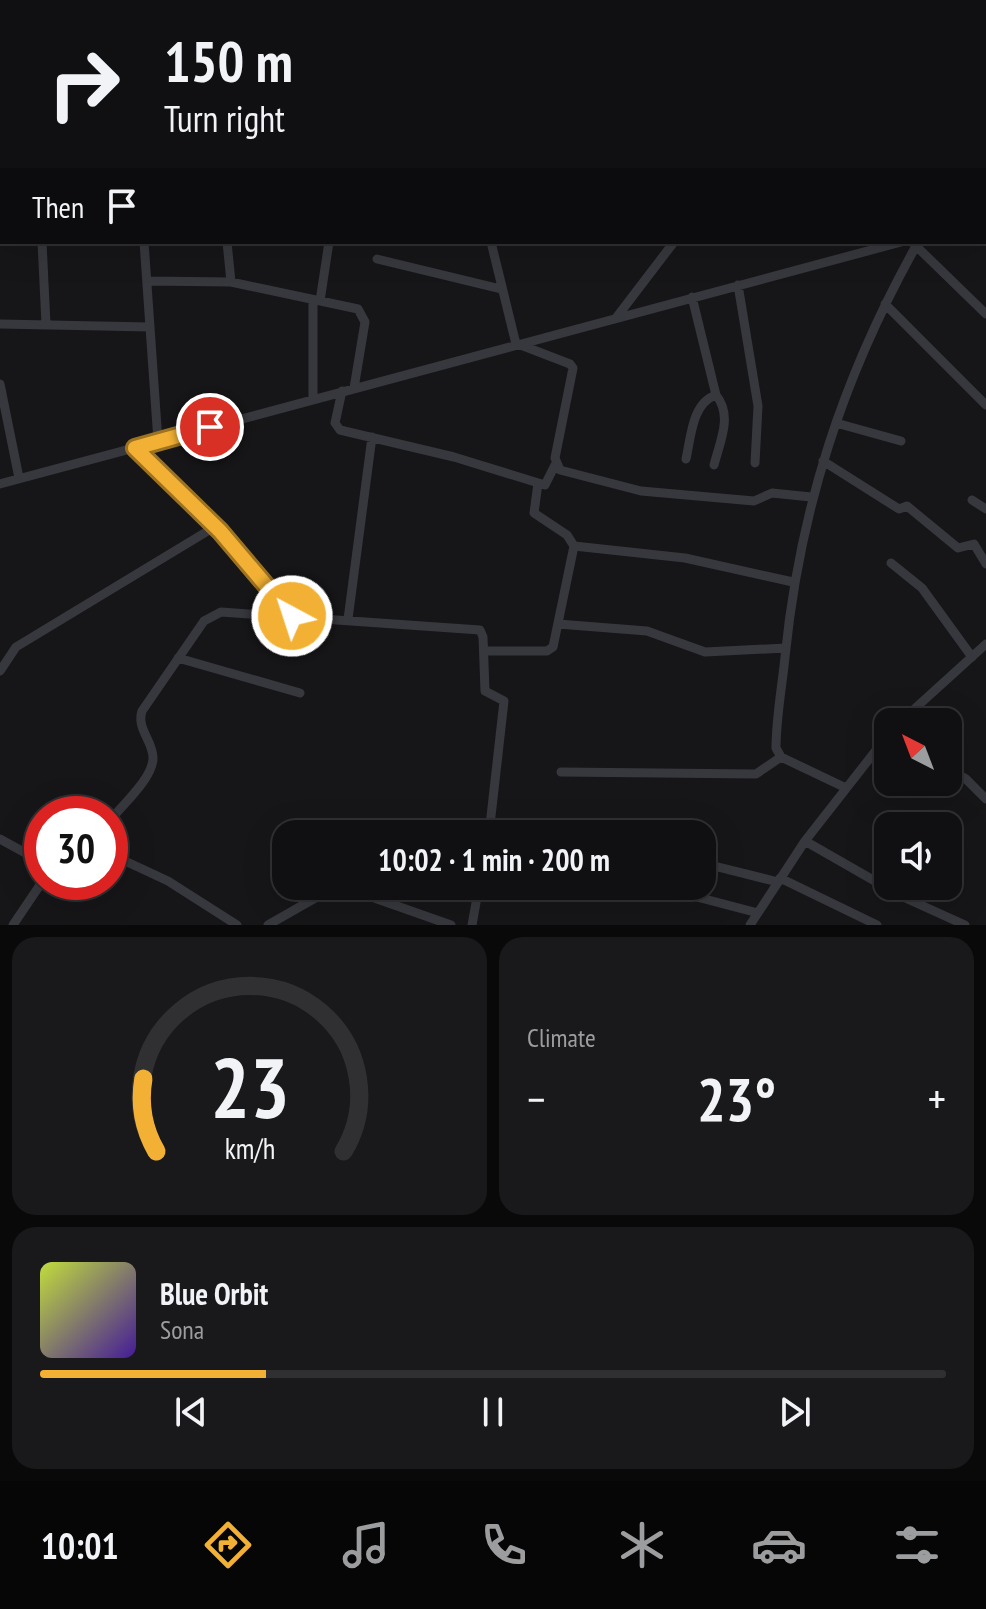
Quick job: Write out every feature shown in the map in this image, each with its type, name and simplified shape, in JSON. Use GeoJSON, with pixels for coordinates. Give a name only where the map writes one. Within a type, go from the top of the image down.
{"type":"FeatureCollection","features":[{"type":"Feature","properties":{"kind":"street"},"geometry":{"type":"LineString","coordinates":[[42,244],[46,324]]}},
{"type":"Feature","properties":{"kind":"street"},"geometry":{"type":"LineString","coordinates":[[144,244],[158,441]]}},
{"type":"Feature","properties":{"kind":"street"},"geometry":{"type":"LineString","coordinates":[[227,244],[231,282]]}},
{"type":"Feature","properties":{"kind":"street"},"geometry":{"type":"LineString","coordinates":[[313,399],[317,300],[329,244]]}},
{"type":"Feature","properties":{"kind":"street"},"geometry":{"type":"LineString","coordinates":[[491,244],[517,344]]}},
{"type":"Feature","properties":{"kind":"street"},"geometry":{"type":"LineString","coordinates":[[616,318],[672,244]]}},
{"type":"Feature","properties":{"kind":"street"},"geometry":{"type":"LineString","coordinates":[[0,484],[893,244]]}},
{"type":"Feature","properties":{"kind":"street"},"geometry":{"type":"LineString","coordinates":[[846,788],[781,757],[776,742],[793,582],[811,497],[836,423],[913,244],[986,314]]}},
{"type":"Feature","properties":{"kind":"street"},"geometry":{"type":"LineString","coordinates":[[377,259],[501,289]]}},
{"type":"Feature","properties":{"kind":"street"},"geometry":{"type":"LineString","coordinates":[[147,281],[231,282],[358,309],[364,314],[354,388]]}},
{"type":"Feature","properties":{"kind":"street"},"geometry":{"type":"LineString","coordinates":[[738,285],[758,406],[755,463]]}},
{"type":"Feature","properties":{"kind":"street"},"geometry":{"type":"LineString","coordinates":[[692,297],[716,395],[725,406],[726,416],[714,465]]}},
{"type":"Feature","properties":{"kind":"street"},"geometry":{"type":"LineString","coordinates":[[885,304],[986,405]]}},
{"type":"Feature","properties":{"kind":"street"},"geometry":{"type":"LineString","coordinates":[[0,324],[150,327]]}},
{"type":"Feature","properties":{"kind":"street"},"geometry":{"type":"LineString","coordinates":[[342,391],[336,426],[546,485],[555,465],[573,368],[517,344]]}},
{"type":"Feature","properties":{"kind":"street"},"geometry":{"type":"LineString","coordinates":[[0,384],[19,478]]}},
{"type":"Feature","properties":{"kind":"street"},"geometry":{"type":"LineString","coordinates":[[686,459],[698,410],[705,398],[716,395]]}},
{"type":"Feature","properties":{"kind":"street"},"geometry":{"type":"LineString","coordinates":[[836,423],[901,441]]}},
{"type":"Feature","properties":{"kind":"street"},"geometry":{"type":"LineString","coordinates":[[348,619],[372,437]]}},
{"type":"Feature","properties":{"kind":"street"},"geometry":{"type":"LineString","coordinates":[[135,448],[216,526],[292,616]]}},
{"type":"Feature","properties":{"kind":"street"},"geometry":{"type":"LineString","coordinates":[[823,461],[899,509],[907,506],[958,548],[974,544],[986,564]]}},
{"type":"Feature","properties":{"kind":"street"},"geometry":{"type":"LineString","coordinates":[[555,465],[560,470],[641,491],[754,501],[772,493],[811,497]]}},
{"type":"Feature","properties":{"kind":"street"},"geometry":{"type":"LineString","coordinates":[[484,651],[549,651],[558,624],[574,546],[567,535],[534,513],[538,483]]}},
{"type":"Feature","properties":{"kind":"street"},"geometry":{"type":"LineString","coordinates":[[972,500],[986,509]]}},
{"type":"Feature","properties":{"kind":"street"},"geometry":{"type":"LineString","coordinates":[[0,671],[16,647],[216,526]]}},
{"type":"Feature","properties":{"kind":"street"},"geometry":{"type":"LineString","coordinates":[[574,546],[685,558],[793,582]]}},
{"type":"Feature","properties":{"kind":"street"},"geometry":{"type":"LineString","coordinates":[[891,563],[922,588],[972,657]]}},
{"type":"Feature","properties":{"kind":"street"},"geometry":{"type":"LineString","coordinates":[[128,797],[151,766],[152,752],[140,715],[204,621],[215,613],[474,627],[482,632],[485,691],[504,701],[491,820]]}},
{"type":"Feature","properties":{"kind":"street"},"geometry":{"type":"LineString","coordinates":[[558,624],[647,631],[705,652],[786,648]]}},
{"type":"Feature","properties":{"kind":"street"},"geometry":{"type":"LineString","coordinates":[[916,708],[985,647]]}},
{"type":"Feature","properties":{"kind":"street"},"geometry":{"type":"LineString","coordinates":[[178,658],[300,693]]}},
{"type":"Feature","properties":{"kind":"street"},"geometry":{"type":"LineString","coordinates":[[561,772],[756,774],[781,757]]}},
{"type":"Feature","properties":{"kind":"street"},"geometry":{"type":"LineString","coordinates":[[750,925],[805,841],[874,758]]}},
{"type":"Feature","properties":{"kind":"street"},"geometry":{"type":"LineString","coordinates":[[962,777],[986,799]]}},
{"type":"Feature","properties":{"kind":"street"},"geometry":{"type":"LineString","coordinates":[[0,839],[24,852]]}},
{"type":"Feature","properties":{"kind":"street"},"geometry":{"type":"LineString","coordinates":[[805,841],[901,896],[965,925]]}},
{"type":"Feature","properties":{"kind":"street"},"geometry":{"type":"LineString","coordinates":[[128,862],[168,881],[237,925]]}},
{"type":"Feature","properties":{"kind":"street"},"geometry":{"type":"LineString","coordinates":[[716,866],[779,880],[877,925]]}},
{"type":"Feature","properties":{"kind":"street"},"geometry":{"type":"LineString","coordinates":[[268,925],[324,893],[343,887],[449,925]]}},
{"type":"Feature","properties":{"kind":"street"},"geometry":{"type":"LineString","coordinates":[[13,925],[30,900]]}},
{"type":"Feature","properties":{"kind":"street"},"geometry":{"type":"LineString","coordinates":[[472,925],[476,900]]}},
{"type":"Feature","properties":{"kind":"street"},"geometry":{"type":"LineString","coordinates":[[708,900],[758,913]]}},
{"type":"Feature","properties":{"kind":"route"},"geometry":{"type":"LineString","coordinates":[[210,427],[135,448],[220,531],[292,616]]}}]}
